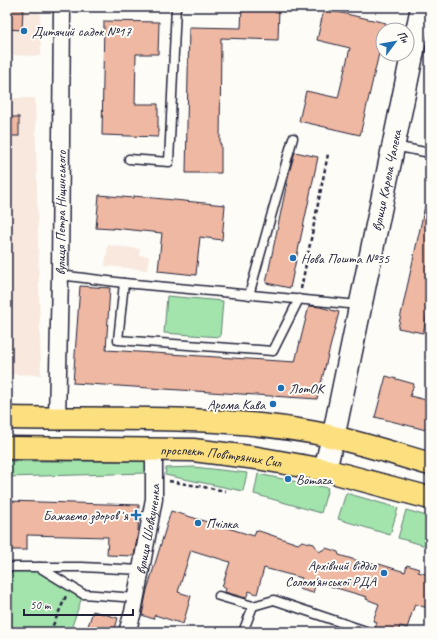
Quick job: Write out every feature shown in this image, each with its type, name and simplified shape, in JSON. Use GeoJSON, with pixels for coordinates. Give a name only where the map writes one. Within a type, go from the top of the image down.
{"type":"FeatureCollection","features":[{"type":"Feature","properties":{"kind":"main road"},"geometry":{"type":"LineString","coordinates":[[7,418],[195,420],[266,426],[333,437],[430,464]]}},
{"type":"Feature","properties":{"kind":"main road","name":"проспект Повітряних Сил"},"geometry":{"type":"LineString","coordinates":[[7,448],[193,450],[257,458],[325,470],[430,498]]}},
{"type":"Feature","properties":{"kind":"street","name":"вулиця Петра Ніщинського"},"geometry":{"type":"LineString","coordinates":[[57,419],[60,275],[62,7]]}},
{"type":"Feature","properties":{"kind":"street","name":"вулиця Карела Чапека"},"geometry":{"type":"LineString","coordinates":[[325,470],[422,7]]}},
{"type":"Feature","properties":{"kind":"street","name":"вулиця Шовкуненка"},"geometry":{"type":"LineString","coordinates":[[127,632],[136,598],[154,499],[154,450]]}},
{"type":"Feature","properties":{"kind":"lane"},"geometry":{"type":"LineString","coordinates":[[128,159],[169,162],[176,7]]}},
{"type":"Feature","properties":{"kind":"lane"},"geometry":{"type":"LineString","coordinates":[[249,295],[293,138]]}},
{"type":"Feature","properties":{"kind":"lane"},"geometry":{"type":"LineString","coordinates":[[393,146],[430,153]]}},
{"type":"Feature","properties":{"kind":"lane"},"geometry":{"type":"LineString","coordinates":[[60,275],[124,283],[360,305]]}},
{"type":"Feature","properties":{"kind":"lane"},"geometry":{"type":"LineString","coordinates":[[124,283],[118,340],[273,351],[299,300]]}},
{"type":"Feature","properties":{"kind":"lane"},"geometry":{"type":"LineString","coordinates":[[7,567],[82,567],[141,570]]}},
{"type":"Feature","properties":{"kind":"lane"},"geometry":{"type":"LineString","coordinates":[[38,567],[83,594],[136,598]]}},
{"type":"Feature","properties":{"kind":"lane"},"geometry":{"type":"LineString","coordinates":[[219,596],[253,606],[274,600],[368,632]]}},
{"type":"Feature","properties":{"kind":"lane"},"geometry":{"type":"LineString","coordinates":[[243,632],[253,606]]}},
{"type":"Feature","properties":{"kind":"path"},"geometry":{"type":"LineString","coordinates":[[299,300],[328,154]]}},
{"type":"Feature","properties":{"kind":"path"},"geometry":{"type":"LineString","coordinates":[[168,481],[226,491]]}},
{"type":"Feature","properties":{"kind":"path"},"geometry":{"type":"LineString","coordinates":[[50,632],[70,586]]}},
{"type":"Feature","properties":{"kind":"shaded area","name":"Дитячий садок №17"},"geometry":{"type":"Polygon","coordinates":[[[7,7],[40,7],[41,56],[7,55],[7,7]]]}},
{"type":"Feature","properties":{"kind":"shaded area"},"geometry":{"type":"Polygon","coordinates":[[[7,98],[35,98],[41,375],[7,374],[7,98]]]}},
{"type":"Feature","properties":{"kind":"shaded area"},"geometry":{"type":"Polygon","coordinates":[[[108,245],[140,249],[139,255],[149,256],[147,270],[105,266],[108,245]]]}},
{"type":"Feature","properties":{"kind":"green space"},"geometry":{"type":"Polygon","coordinates":[[[167,296],[223,301],[220,337],[164,333],[167,296]]]}},
{"type":"Feature","properties":{"kind":"green space"},"geometry":{"type":"Polygon","coordinates":[[[7,461],[146,461],[146,473],[7,477],[7,461]]]}},
{"type":"Feature","properties":{"kind":"green space"},"geometry":{"type":"Polygon","coordinates":[[[194,467],[247,473],[243,491],[165,475],[166,468],[194,467]]]}},
{"type":"Feature","properties":{"kind":"green space"},"geometry":{"type":"Polygon","coordinates":[[[258,474],[328,488],[321,513],[254,494],[258,474]]]}},
{"type":"Feature","properties":{"kind":"green space"},"geometry":{"type":"Polygon","coordinates":[[[346,493],[398,508],[390,535],[338,519],[346,493]]]}},
{"type":"Feature","properties":{"kind":"green space"},"geometry":{"type":"Polygon","coordinates":[[[406,510],[430,517],[430,547],[398,538],[406,510]]]}},
{"type":"Feature","properties":{"kind":"green space"},"geometry":{"type":"Polygon","coordinates":[[[7,567],[38,567],[83,594],[70,632],[7,632],[7,567]]]}},
{"type":"Feature","properties":{"kind":"building"},"geometry":{"type":"Polygon","coordinates":[[[7,7],[23,7],[22,30],[7,29],[7,7]]]}},
{"type":"Feature","properties":{"kind":"building"},"geometry":{"type":"Polygon","coordinates":[[[242,7],[279,7],[278,40],[221,38],[221,173],[186,173],[189,27],[241,28],[242,7]]]}},
{"type":"Feature","properties":{"kind":"building"},"geometry":{"type":"Polygon","coordinates":[[[324,9],[382,22],[375,22],[375,62],[377,62],[360,135],[299,121],[306,91],[338,98],[350,48],[317,40],[324,9]]]}},
{"type":"Feature","properties":{"kind":"building"},"geometry":{"type":"Polygon","coordinates":[[[104,21],[159,22],[158,54],[136,54],[135,104],[158,104],[158,137],[102,135],[104,21]]]}},
{"type":"Feature","properties":{"kind":"building"},"geometry":{"type":"Polygon","coordinates":[[[7,117],[19,117],[19,136],[7,136],[7,117]]]}},
{"type":"Feature","properties":{"kind":"building"},"geometry":{"type":"Polygon","coordinates":[[[295,152],[318,157],[290,288],[266,283],[289,173],[295,152]]]}},
{"type":"Feature","properties":{"kind":"building"},"geometry":{"type":"Polygon","coordinates":[[[99,195],[133,198],[133,196],[225,205],[222,240],[200,237],[196,275],[158,271],[162,233],[113,228],[96,228],[99,195]]]}},
{"type":"Feature","properties":{"kind":"building"},"geometry":{"type":"Polygon","coordinates":[[[425,206],[430,206],[430,302],[423,333],[398,328],[425,206]]]}},
{"type":"Feature","properties":{"kind":"building"},"geometry":{"type":"Polygon","coordinates":[[[80,286],[110,288],[106,350],[295,362],[309,306],[339,312],[317,399],[73,383],[80,286]]]}},
{"type":"Feature","properties":{"kind":"building"},"geometry":{"type":"Polygon","coordinates":[[[386,376],[414,384],[410,396],[430,401],[430,431],[375,417],[386,376]]]}},
{"type":"Feature","properties":{"kind":"building"},"geometry":{"type":"Polygon","coordinates":[[[7,501],[139,505],[138,532],[134,556],[107,555],[108,537],[27,535],[27,550],[7,550],[7,501]]]}},
{"type":"Feature","properties":{"kind":"building"},"geometry":{"type":"Polygon","coordinates":[[[171,511],[254,536],[256,530],[298,544],[302,541],[314,544],[319,552],[326,548],[338,552],[339,555],[378,567],[379,564],[405,572],[407,565],[419,569],[418,572],[430,575],[430,609],[415,604],[407,628],[400,626],[398,632],[374,632],[377,622],[373,621],[379,604],[366,599],[367,597],[316,582],[313,593],[299,589],[302,578],[264,568],[257,594],[249,591],[246,598],[225,592],[226,588],[222,587],[230,562],[191,550],[178,592],[191,596],[183,624],[155,615],[153,619],[142,615],[147,590],[171,511]]]}},
{"type":"Feature","properties":{"kind":"building"},"geometry":{"type":"Polygon","coordinates":[[[93,611],[118,618],[114,632],[86,632],[93,611]]]}},
{"type":"Feature","properties":{"kind":"place","name":"Дитячий садок №17"},"geometry":{"type":"Point","coordinates":[24,31]}},
{"type":"Feature","properties":{"kind":"place","name":"Нова Пошта №35"},"geometry":{"type":"Point","coordinates":[293,258]}},
{"type":"Feature","properties":{"kind":"place","name":"ЛотОК"},"geometry":{"type":"Point","coordinates":[281,388]}},
{"type":"Feature","properties":{"kind":"place","name":"Арома Кава"},"geometry":{"type":"Point","coordinates":[273,404]}},
{"type":"Feature","properties":{"kind":"place","name":"Bomaza"},"geometry":{"type":"Point","coordinates":[288,479]}},
{"type":"Feature","properties":{"kind":"place","name":"Бажаємо здоровʼя"},"geometry":{"type":"Point","coordinates":[136,515]}},
{"type":"Feature","properties":{"kind":"place","name":"Пчілка"},"geometry":{"type":"Point","coordinates":[198,523]}},
{"type":"Feature","properties":{"kind":"place","name":"Архівний відділ Солом'янської РДА"},"geometry":{"type":"Point","coordinates":[384,573]}}]}
